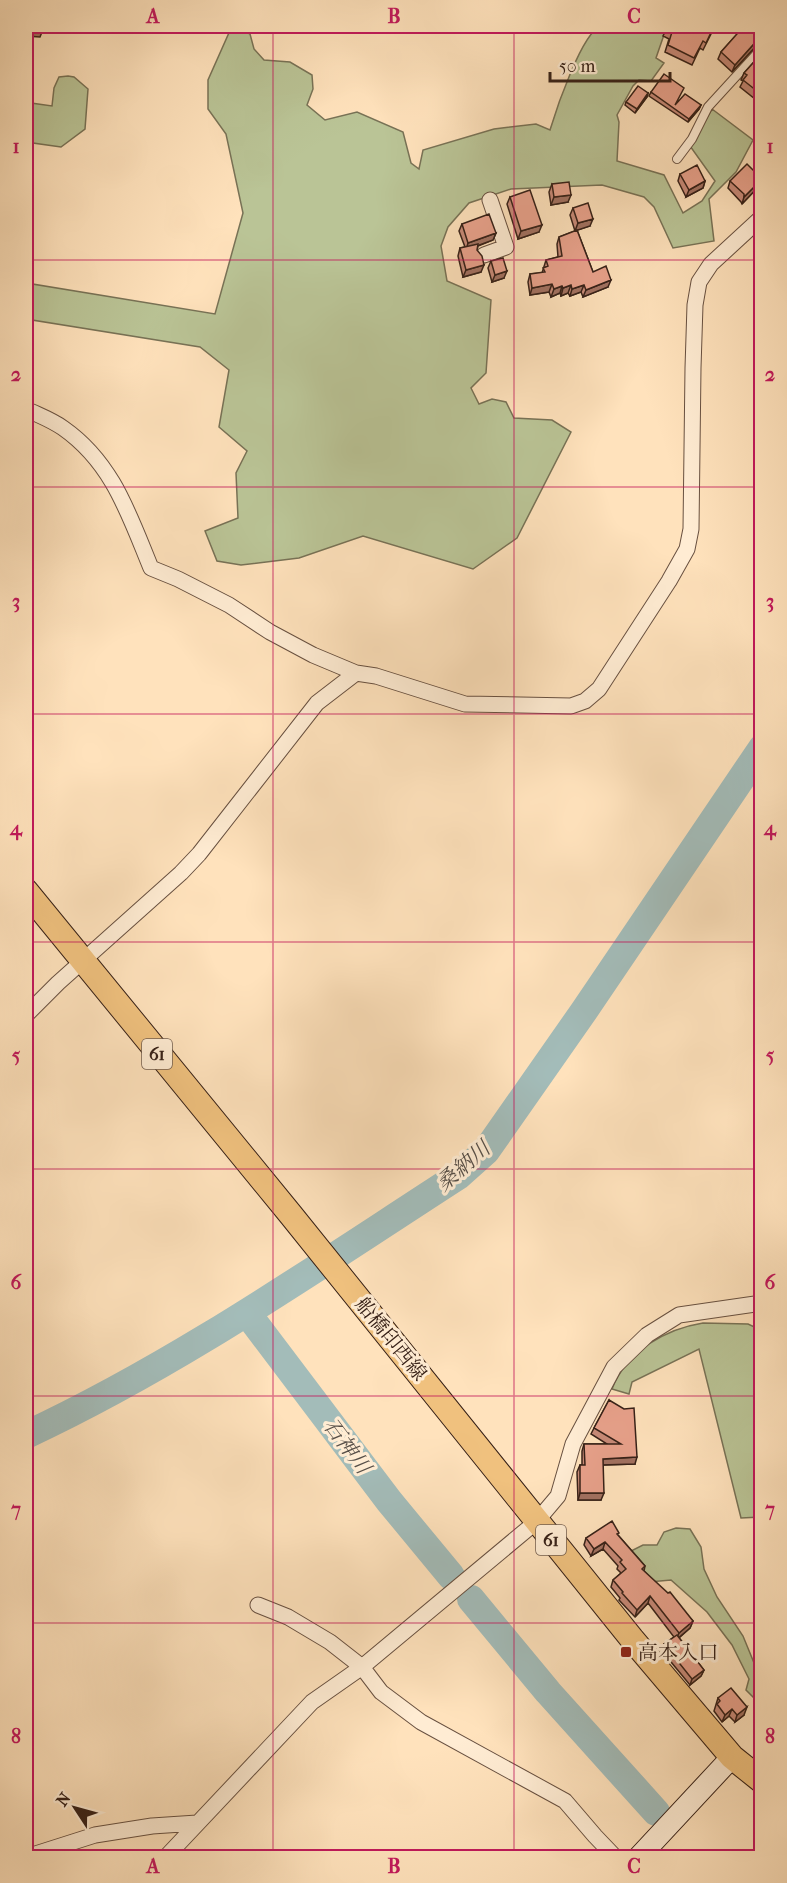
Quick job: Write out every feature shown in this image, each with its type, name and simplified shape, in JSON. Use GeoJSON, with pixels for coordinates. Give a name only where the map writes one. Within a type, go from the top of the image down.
{"type":"FeatureCollection","features":[{"type":"Feature","properties":{"kind":"main road","name":"船橋印西線"},"geometry":{"type":"LineString","coordinates":[[26,891],[351,1289],[536,1522],[732,1757],[762,1780]]}},
{"type":"Feature","properties":{"kind":"street"},"geometry":{"type":"LineString","coordinates":[[484,255],[506,247],[490,200]]}},
{"type":"Feature","properties":{"kind":"street"},"geometry":{"type":"LineString","coordinates":[[26,409],[62,428],[97,459],[120,494],[151,568],[230,605],[270,632],[313,655],[356,673],[376,676],[465,704],[571,706],[585,701],[599,689],[626,650],[687,549],[691,529],[695,305],[699,282],[711,264],[762,217]]}},
{"type":"Feature","properties":{"kind":"street"},"geometry":{"type":"LineString","coordinates":[[26,1015],[193,860],[318,703],[356,673]]}},
{"type":"Feature","properties":{"kind":"street"},"geometry":{"type":"LineString","coordinates":[[165,1857],[312,1702],[362,1667],[536,1522],[558,1496],[573,1444],[614,1367],[647,1335],[679,1316],[762,1303]]}},
{"type":"Feature","properties":{"kind":"street"},"geometry":{"type":"LineString","coordinates":[[258,1605],[288,1617],[330,1642],[362,1667],[381,1692],[421,1722],[566,1801],[616,1857]]}},
{"type":"Feature","properties":{"kind":"street"},"geometry":{"type":"LineString","coordinates":[[638,1857],[732,1757]]}},
{"type":"Feature","properties":{"kind":"street"},"geometry":{"type":"LineString","coordinates":[[26,1857],[95,1835],[152,1826],[197,1823]]}},
{"type":"Feature","properties":{"kind":"lane"},"geometry":{"type":"LineString","coordinates":[[677,159],[692,139],[708,107],[762,48]]}},
{"type":"Feature","properties":{"kind":"green space"},"geometry":{"type":"Polygon","coordinates":[[[606,25],[667,26],[656,58],[664,63],[651,81],[639,80],[633,86],[617,115],[619,122],[617,161],[664,175],[683,213],[702,201],[715,181],[690,146],[712,109],[753,140],[736,172],[709,199],[714,241],[673,248],[654,207],[644,197],[602,185],[511,189],[469,203],[448,227],[441,246],[447,281],[491,300],[486,373],[471,388],[479,404],[492,399],[506,402],[514,418],[552,420],[571,432],[517,538],[473,569],[363,536],[299,558],[241,565],[217,561],[205,531],[238,518],[236,473],[247,451],[219,427],[229,370],[200,347],[26,319],[26,283],[215,314],[243,213],[226,134],[208,109],[208,80],[232,26],[237,26],[250,34],[254,49],[264,60],[290,62],[312,75],[313,89],[307,105],[325,120],[357,112],[403,132],[411,163],[419,169],[423,150],[494,129],[536,124],[550,130],[578,56],[594,31],[606,25]]]}},
{"type":"Feature","properties":{"kind":"green space"},"geometry":{"type":"Polygon","coordinates":[[[59,77],[74,77],[88,89],[85,129],[61,147],[26,142],[26,95],[31,103],[52,106],[54,88],[59,77]]]}},
{"type":"Feature","properties":{"kind":"green space"},"geometry":{"type":"Polygon","coordinates":[[[703,1323],[748,1324],[761,1330],[761,1517],[741,1518],[699,1349],[632,1382],[629,1394],[612,1389],[627,1364],[649,1344],[675,1330],[703,1323]]]}},
{"type":"Feature","properties":{"kind":"green space"},"geometry":{"type":"Polygon","coordinates":[[[676,1528],[690,1529],[701,1547],[704,1569],[717,1597],[743,1636],[761,1680],[761,1705],[746,1690],[749,1679],[732,1645],[707,1612],[671,1580],[649,1582],[627,1553],[643,1545],[657,1545],[664,1532],[676,1528]]]}},
{"type":"Feature","properties":{"kind":"building"},"geometry":{"type":"Polygon","coordinates":[[[668,26],[714,26],[706,43],[703,41],[694,58],[668,45],[672,32],[666,29],[668,26]]]}},
{"type":"Feature","properties":{"kind":"building"},"geometry":{"type":"Polygon","coordinates":[[[744,26],[762,26],[762,37],[735,65],[721,52],[744,26]]]}},
{"type":"Feature","properties":{"kind":"building"},"geometry":{"type":"Polygon","coordinates":[[[762,53],[762,95],[743,80],[747,75],[744,73],[762,53]]]}},
{"type":"Feature","properties":{"kind":"building"},"geometry":{"type":"Polygon","coordinates":[[[664,74],[684,88],[675,105],[685,94],[701,105],[689,119],[651,92],[664,74]]]}},
{"type":"Feature","properties":{"kind":"building"},"geometry":{"type":"Polygon","coordinates":[[[638,86],[648,93],[637,109],[626,102],[638,86]]]}},
{"type":"Feature","properties":{"kind":"building"},"geometry":{"type":"Polygon","coordinates":[[[762,153],[762,179],[744,197],[744,194],[730,181],[747,164],[754,171],[762,153]]]}},
{"type":"Feature","properties":{"kind":"building"},"geometry":{"type":"Polygon","coordinates":[[[697,165],[705,181],[689,190],[680,174],[697,165]]]}},
{"type":"Feature","properties":{"kind":"building"},"geometry":{"type":"Polygon","coordinates":[[[569,182],[571,195],[554,197],[552,184],[569,182]]]}},
{"type":"Feature","properties":{"kind":"building"},"geometry":{"type":"Polygon","coordinates":[[[530,190],[542,225],[521,231],[510,197],[530,190]]]}},
{"type":"Feature","properties":{"kind":"building"},"geometry":{"type":"Polygon","coordinates":[[[588,203],[593,219],[578,223],[573,208],[588,203]]]}},
{"type":"Feature","properties":{"kind":"building"},"geometry":{"type":"Polygon","coordinates":[[[489,214],[496,233],[468,243],[462,224],[489,214]]]}},
{"type":"Feature","properties":{"kind":"building"},"geometry":{"type":"Polygon","coordinates":[[[577,230],[593,272],[606,266],[611,280],[586,290],[584,285],[572,289],[571,285],[554,289],[552,284],[532,288],[530,274],[545,272],[543,268],[548,266],[546,260],[562,256],[559,237],[577,230]]]}},
{"type":"Feature","properties":{"kind":"building"},"geometry":{"type":"Polygon","coordinates":[[[478,244],[477,250],[482,256],[484,265],[466,270],[460,248],[478,244]]]}},
{"type":"Feature","properties":{"kind":"building"},"geometry":{"type":"Polygon","coordinates":[[[503,258],[507,271],[495,275],[491,261],[503,258]]]}},
{"type":"Feature","properties":{"kind":"building"},"geometry":{"type":"Polygon","coordinates":[[[609,1400],[624,1409],[634,1408],[637,1457],[603,1459],[604,1493],[580,1493],[580,1465],[585,1465],[584,1444],[621,1444],[594,1428],[609,1400]]]}},
{"type":"Feature","properties":{"kind":"building"},"geometry":{"type":"Polygon","coordinates":[[[612,1521],[619,1533],[617,1534],[645,1566],[642,1569],[668,1593],[670,1592],[693,1621],[679,1633],[650,1596],[637,1610],[613,1580],[626,1569],[620,1562],[622,1560],[605,1542],[594,1549],[586,1538],[612,1521]]]}},
{"type":"Feature","properties":{"kind":"building"},"geometry":{"type":"Polygon","coordinates":[[[677,1635],[704,1670],[692,1679],[664,1644],[677,1635]]]}},
{"type":"Feature","properties":{"kind":"building"},"geometry":{"type":"Polygon","coordinates":[[[731,1688],[747,1707],[737,1715],[732,1709],[725,1715],[717,1704],[720,1701],[718,1698],[731,1688]]]}},
{"type":"Feature","properties":{"kind":"waterway","name":"桑納川"},"geometry":{"type":"LineString","coordinates":[[26,1435],[138,1377],[246,1313],[458,1176],[486,1151],[762,748]]}},
{"type":"Feature","properties":{"kind":"waterway","name":"石神川"},"geometry":{"type":"LineString","coordinates":[[247,1313],[389,1501],[451,1576]]}},
{"type":"Feature","properties":{"kind":"waterway","name":"石神川"},"geometry":{"type":"LineString","coordinates":[[471,1599],[548,1692],[656,1812]]}},
{"type":"Feature","properties":{"kind":"place","name":"高本入口"},"geometry":{"type":"Point","coordinates":[626,1652]}}]}
